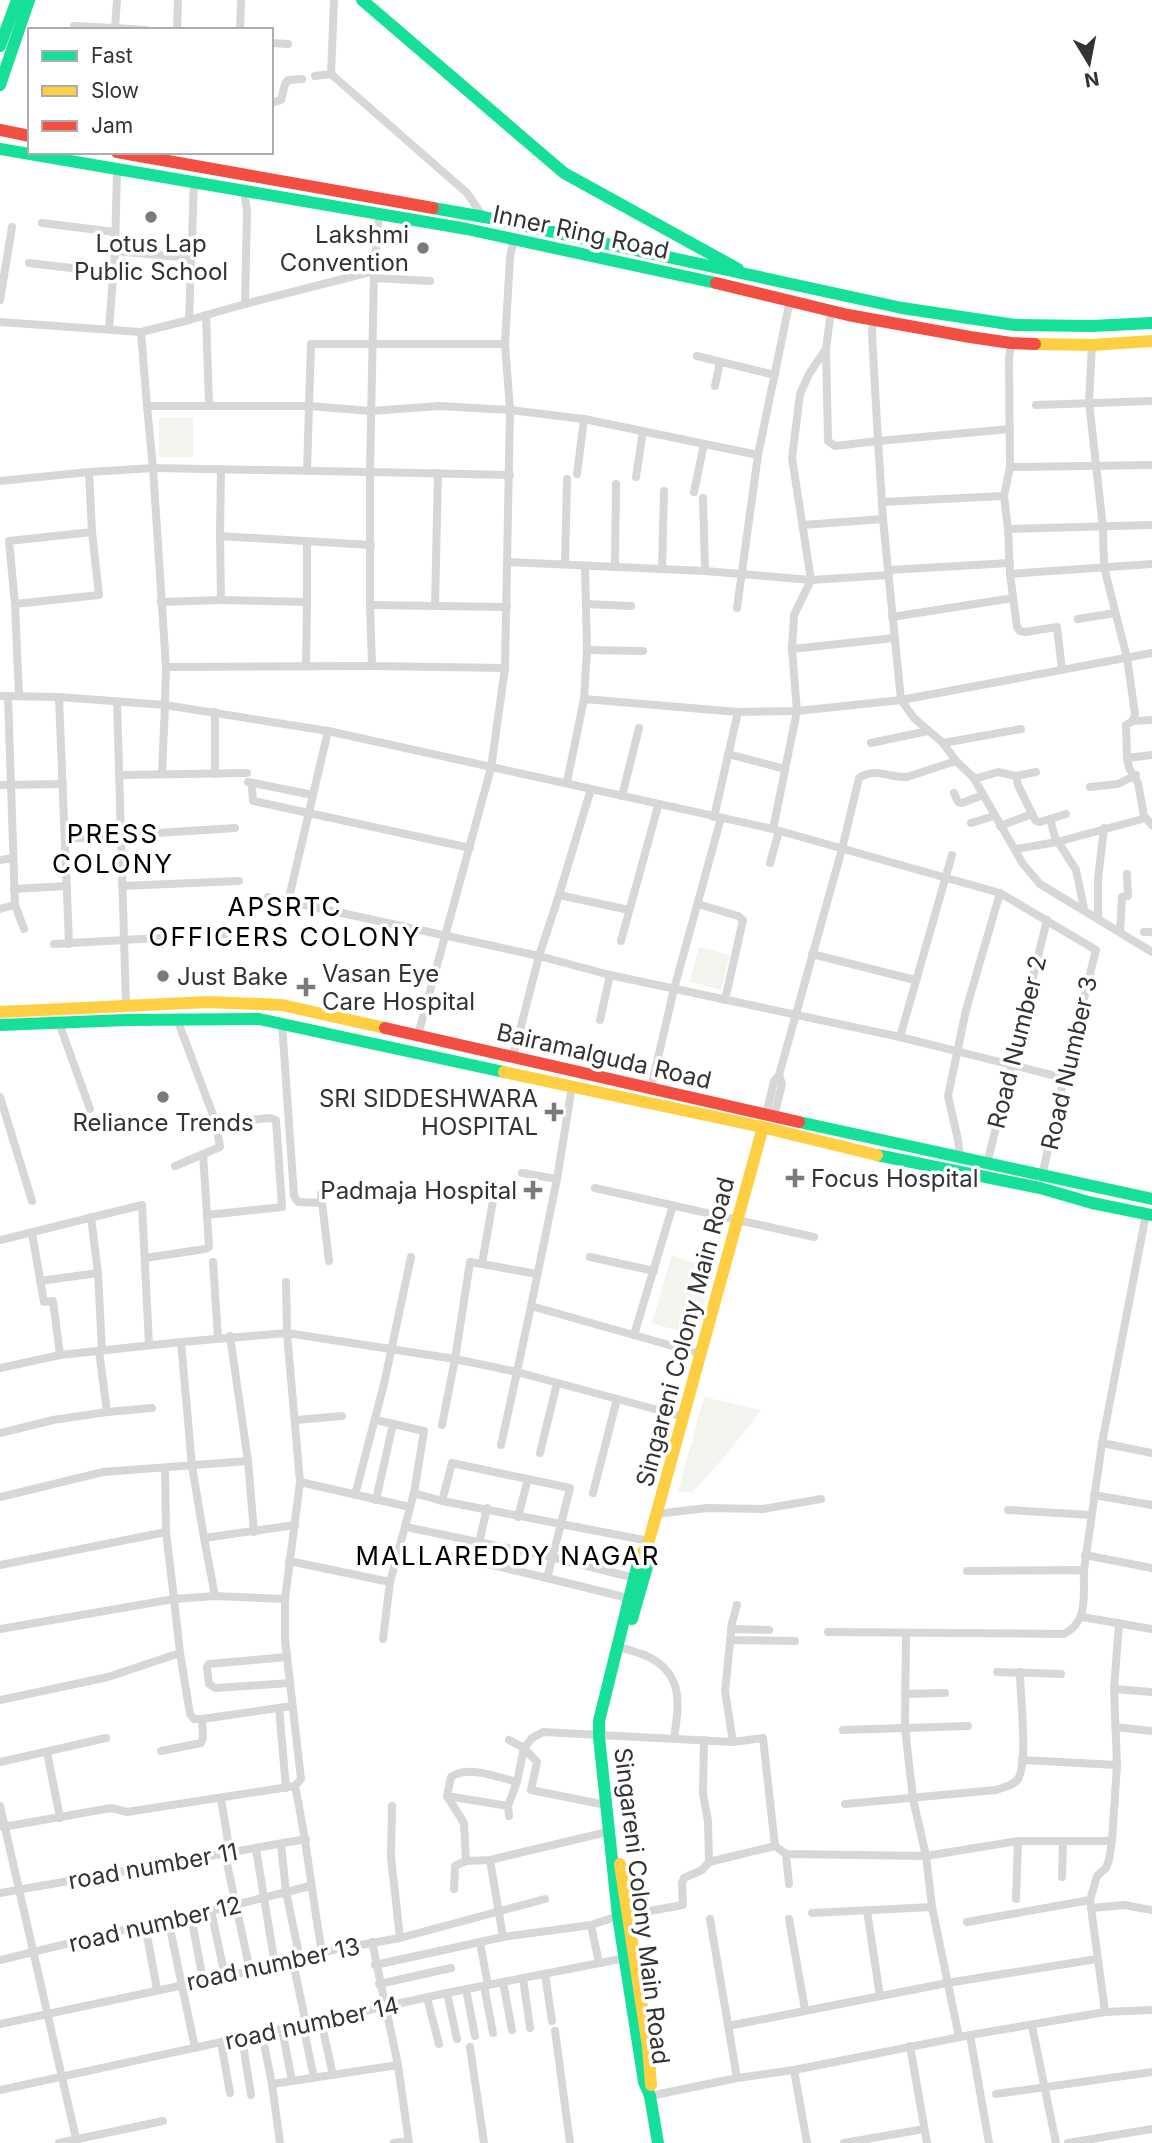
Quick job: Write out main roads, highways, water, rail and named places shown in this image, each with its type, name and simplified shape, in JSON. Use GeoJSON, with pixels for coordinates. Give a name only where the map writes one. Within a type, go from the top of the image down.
{"type":"FeatureCollection","features":[{"type":"Feature","properties":{"kind":"main road"},"geometry":{"type":"LineString","coordinates":[[0,46],[18,0]]}},
{"type":"Feature","properties":{"kind":"main road"},"geometry":{"type":"LineString","coordinates":[[0,85],[29,0]]}},
{"type":"Feature","properties":{"kind":"main road"},"geometry":{"type":"LineString","coordinates":[[362,0],[564,173],[745,273]]}},
{"type":"Feature","properties":{"kind":"main road"},"geometry":{"type":"LineString","coordinates":[[0,130],[28,136]]}},
{"type":"Feature","properties":{"kind":"main road","name":"Inner Ring Road"},"geometry":{"type":"LineString","coordinates":[[0,149],[28,154]]}},
{"type":"Feature","properties":{"kind":"main road","name":"Inner Ring Road"},"geometry":{"type":"LineString","coordinates":[[29,154],[514,239],[831,311],[1011,343],[1092,345],[1152,341]]}},
{"type":"Feature","properties":{"kind":"main road","name":"Inner Ring Road"},"geometry":{"type":"LineString","coordinates":[[129,154],[484,217],[895,307],[1015,325],[1092,326],[1152,323]]}},
{"type":"Feature","properties":{"kind":"main road","name":"Bairamalguda Road"},"geometry":{"type":"LineString","coordinates":[[0,1012],[208,1002],[261,1003],[320,1012],[651,1088],[768,1120],[876,1155],[1040,1188],[1149,1215]]}},
{"type":"Feature","properties":{"kind":"main road"},"geometry":{"type":"LineString","coordinates":[[260,1019],[261,1003]]}},
{"type":"Feature","properties":{"kind":"main road","name":"Bairamalguda Road"},"geometry":{"type":"LineString","coordinates":[[0,1025],[260,1019],[572,1087],[768,1120],[1152,1199]]}},
{"type":"Feature","properties":{"kind":"main road","name":"Singareni Colony Main Road"},"geometry":{"type":"LineString","coordinates":[[633,1599],[642,1553],[648,1544],[736,1220],[768,1120]]}},
{"type":"Feature","properties":{"kind":"main road","name":"Singareni Colony Main Road"},"geometry":{"type":"LineString","coordinates":[[648,1544],[650,1556],[633,1599],[600,1721],[621,1909],[652,2078],[650,2096]]}},
{"type":"Feature","properties":{"kind":"main road","name":"Singareni Colony Main Road"},"geometry":{"type":"LineString","coordinates":[[602,1737],[607,1832],[616,1865]]}},
{"type":"Feature","properties":{"kind":"main road","name":"Singareni Colony Main Road"},"geometry":{"type":"LineString","coordinates":[[626,1938],[625,1958],[644,2082],[650,2096]]}},
{"type":"Feature","properties":{"kind":"main road"},"geometry":{"type":"LineString","coordinates":[[650,2096],[659,2143]]}},
{"type":"Feature","properties":{"kind":"place","name":"Lotus Lap Public School"},"geometry":{"type":"Point","coordinates":[151,217]}},
{"type":"Feature","properties":{"kind":"place","name":"Lakshmi Convention"},"geometry":{"type":"Point","coordinates":[423,248]}},
{"type":"Feature","properties":{"kind":"place","name":"Just Bake"},"geometry":{"type":"Point","coordinates":[163,976]}},
{"type":"Feature","properties":{"kind":"place","name":"Vasan Eye Care Hospital"},"geometry":{"type":"Point","coordinates":[306,987]}},
{"type":"Feature","properties":{"kind":"place","name":"Reliance Trends"},"geometry":{"type":"Point","coordinates":[163,1097]}},
{"type":"Feature","properties":{"kind":"place","name":"SRI SIDDESHWARA HOSPITAL"},"geometry":{"type":"Point","coordinates":[554,1112]}},
{"type":"Feature","properties":{"kind":"place","name":"Focus Hospital"},"geometry":{"type":"Point","coordinates":[795,1178]}},
{"type":"Feature","properties":{"kind":"place","name":"Padmaja Hospital"},"geometry":{"type":"Point","coordinates":[533,1190]}},
{"type":"Feature","properties":{"kind":"district","name":"PRESS COLONY"},"geometry":{"type":"Point","coordinates":[113,848]}},
{"type":"Feature","properties":{"kind":"district","name":"APSRTC OFFICERS COLONY"},"geometry":{"type":"Point","coordinates":[285,920]}},
{"type":"Feature","properties":{"kind":"district","name":"MALLAREDDY NAGAR"},"geometry":{"type":"Point","coordinates":[508,1555]}}]}
